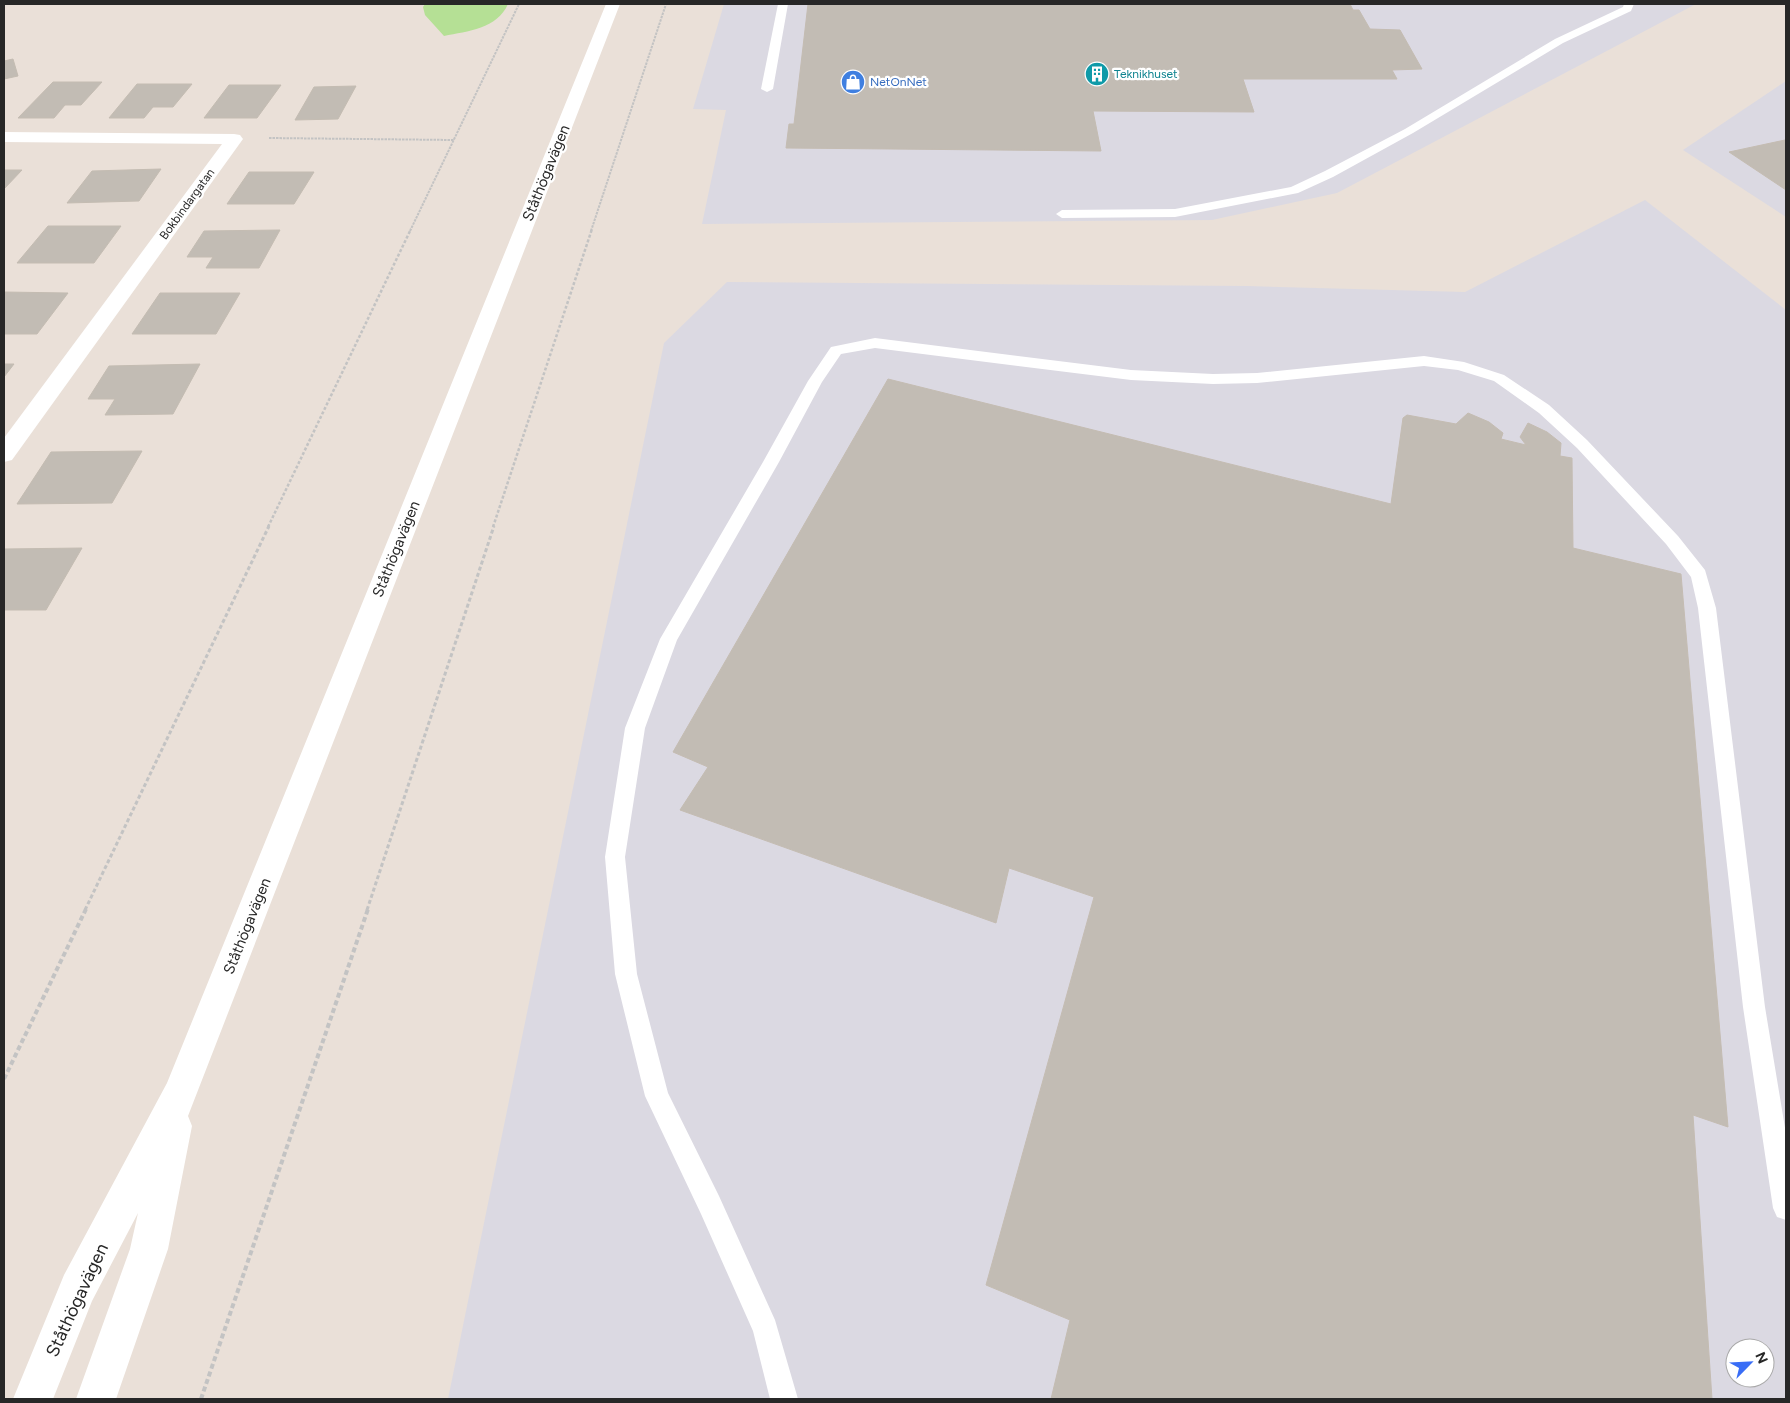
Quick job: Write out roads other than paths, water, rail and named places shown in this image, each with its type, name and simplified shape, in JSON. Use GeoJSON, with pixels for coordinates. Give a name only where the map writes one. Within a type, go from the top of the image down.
{"type":"FeatureCollection","features":[{"type":"Feature","properties":{"kind":"main road","name":"Ståthögavägen"},"geometry":{"type":"LineString","coordinates":[[33,1399],[78,1289],[180,1095],[613,4]]}},
{"type":"Feature","properties":{"kind":"main road","name":"Bokbindargatan"},"geometry":{"type":"LineString","coordinates":[[4,137],[234,139],[4,454]]}},
{"type":"Feature","properties":{"kind":"main road","name":"Ståthögavägen"},"geometry":{"type":"LineString","coordinates":[[96,1399],[149,1249],[180,1095]]}},
{"type":"Feature","properties":{"kind":"lane"},"geometry":{"type":"LineString","coordinates":[[768,88],[783,4]]}},
{"type":"Feature","properties":{"kind":"lane"},"geometry":{"type":"LineString","coordinates":[[1062,214],[1175,213],[1294,190],[1329,174],[1409,131],[1559,41],[1627,9],[1628,4]]}},
{"type":"Feature","properties":{"kind":"lane"},"geometry":{"type":"LineString","coordinates":[[784,1399],[766,1329],[710,1205],[657,1096],[626,974],[615,857],[634,728],[669,639],[771,462],[815,381],[836,350],[875,344],[1122,374],[1214,379],[1257,378],[1424,361],[1459,365],[1498,378],[1544,409],[1582,444],[1672,540],[1699,575],[1707,608],[1754,1007],[1786,1208]]}},
{"type":"Feature","properties":{"kind":"place","name":"Teknikhuset"},"geometry":{"type":"Point","coordinates":[1097,74]}},
{"type":"Feature","properties":{"kind":"place","name":"NetOnNet"},"geometry":{"type":"Point","coordinates":[853,82]}}]}
